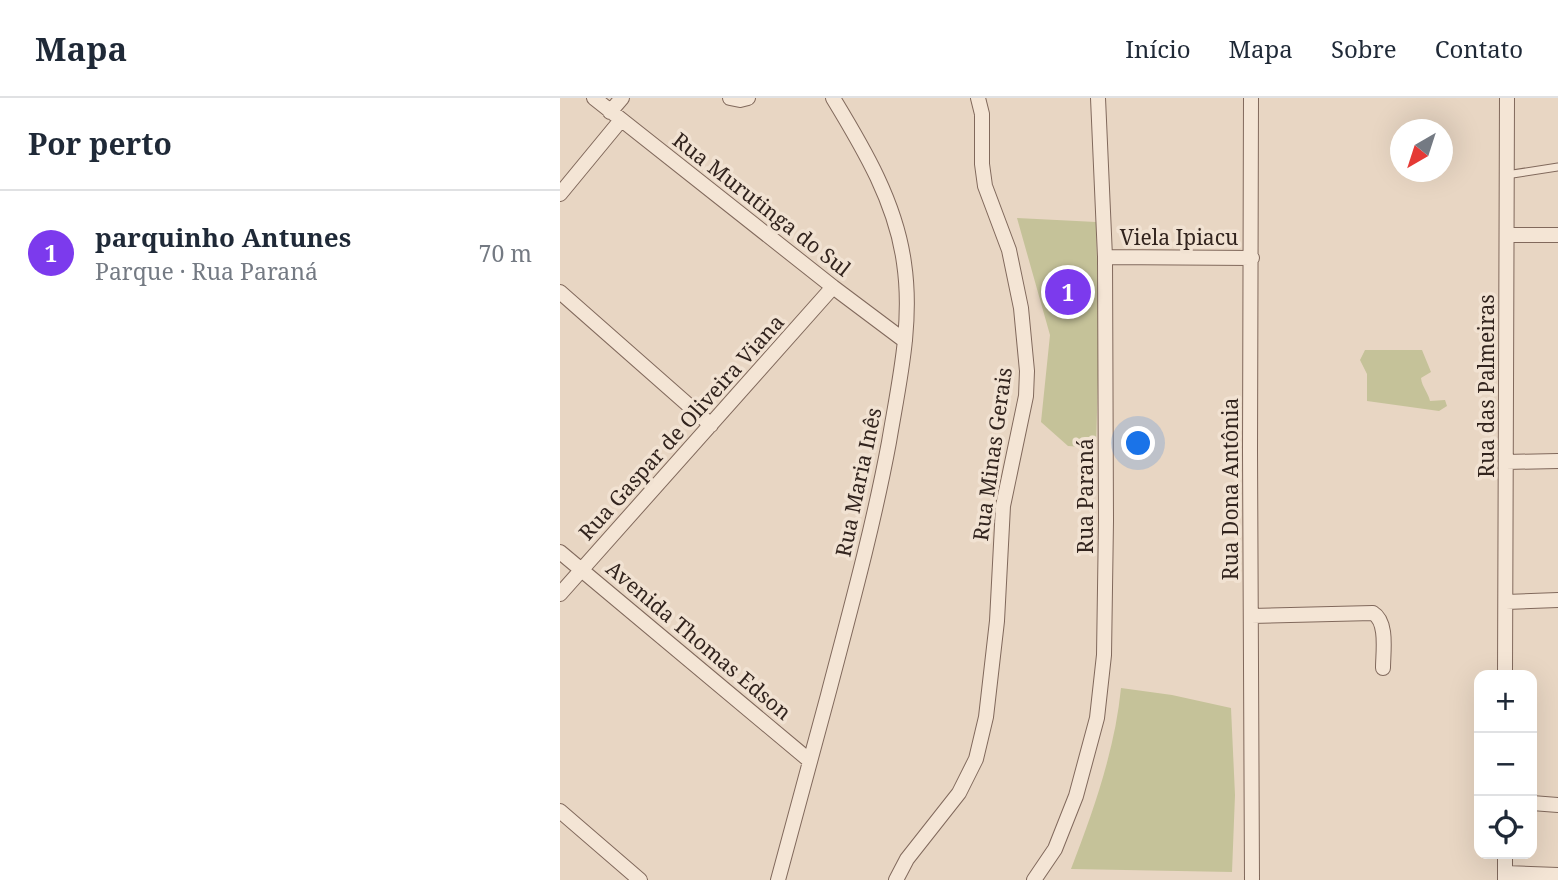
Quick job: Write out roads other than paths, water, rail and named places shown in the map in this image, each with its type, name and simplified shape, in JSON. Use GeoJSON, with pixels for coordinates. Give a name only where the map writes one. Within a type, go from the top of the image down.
{"type":"FeatureCollection","features":[{"type":"Feature","properties":{"kind":"street","name":"Rua Murutinga do Sul"},"geometry":{"type":"LineString","coordinates":[[594,98],[905,341]]}},
{"type":"Feature","properties":{"kind":"street"},"geometry":{"type":"LineString","coordinates":[[560,194],[616,116],[622,98]]}},
{"type":"Feature","properties":{"kind":"street","name":"Rua Maria Inês"},"geometry":{"type":"LineString","coordinates":[[778,880],[878,500],[905,341],[907,297],[904,260],[897,232],[883,190],[862,146],[833,98]]}},
{"type":"Feature","properties":{"kind":"street","name":"Rua Minas Gerais"},"geometry":{"type":"LineString","coordinates":[[896,880],[907,859],[959,793],[976,759],[986,717],[995,635],[1003,506],[1026,396],[1026,351],[1018,290],[1009,250],[985,186],[982,114],[978,98]]}},
{"type":"Feature","properties":{"kind":"street","name":"Rua Paraná"},"geometry":{"type":"LineString","coordinates":[[1034,880],[1055,849],[1076,796],[1097,718],[1104,655],[1105,257],[1098,98]]}},
{"type":"Feature","properties":{"kind":"street","name":"Rua Dona Antônia"},"geometry":{"type":"LineString","coordinates":[[1251,98],[1252,880]]}},
{"type":"Feature","properties":{"kind":"street","name":"Rua das Palmeiras"},"geometry":{"type":"LineString","coordinates":[[1505,670],[1507,98]]}},
{"type":"Feature","properties":{"kind":"street"},"geometry":{"type":"LineString","coordinates":[[1508,235],[1558,235]]}},
{"type":"Feature","properties":{"kind":"street","name":"Viela Ipiacu"},"geometry":{"type":"LineString","coordinates":[[1105,257],[1252,258]]}},
{"type":"Feature","properties":{"kind":"street","name":"Rua Gaspar de Oliveira Viana"},"geometry":{"type":"LineString","coordinates":[[560,594],[833,287]]}},
{"type":"Feature","properties":{"kind":"street"},"geometry":{"type":"LineString","coordinates":[[560,292],[711,425]]}},
{"type":"Feature","properties":{"kind":"street"},"geometry":{"type":"LineString","coordinates":[[1506,462],[1558,461]]}},
{"type":"Feature","properties":{"kind":"street","name":"Avenida Thomas Edson"},"geometry":{"type":"LineString","coordinates":[[560,552],[810,761]]}},
{"type":"Feature","properties":{"kind":"street"},"geometry":{"type":"LineString","coordinates":[[1506,602],[1558,600]]}},
{"type":"Feature","properties":{"kind":"street"},"geometry":{"type":"LineString","coordinates":[[1251,616],[1373,613],[1380,618],[1383,668]]}},
{"type":"Feature","properties":{"kind":"street"},"geometry":{"type":"LineString","coordinates":[[1537,803],[1558,805]]}},
{"type":"Feature","properties":{"kind":"street"},"geometry":{"type":"LineString","coordinates":[[560,811],[640,880]]}},
{"type":"Feature","properties":{"kind":"street"},"geometry":{"type":"LineString","coordinates":[[1505,876],[1558,875]]}},
{"type":"Feature","properties":{"kind":"lane"},"geometry":{"type":"LineString","coordinates":[[1506,175],[1558,167]]}},
{"type":"Feature","properties":{"kind":"place","name":"parquinho Antunes"},"geometry":{"type":"Point","coordinates":[1068,292]}}]}
